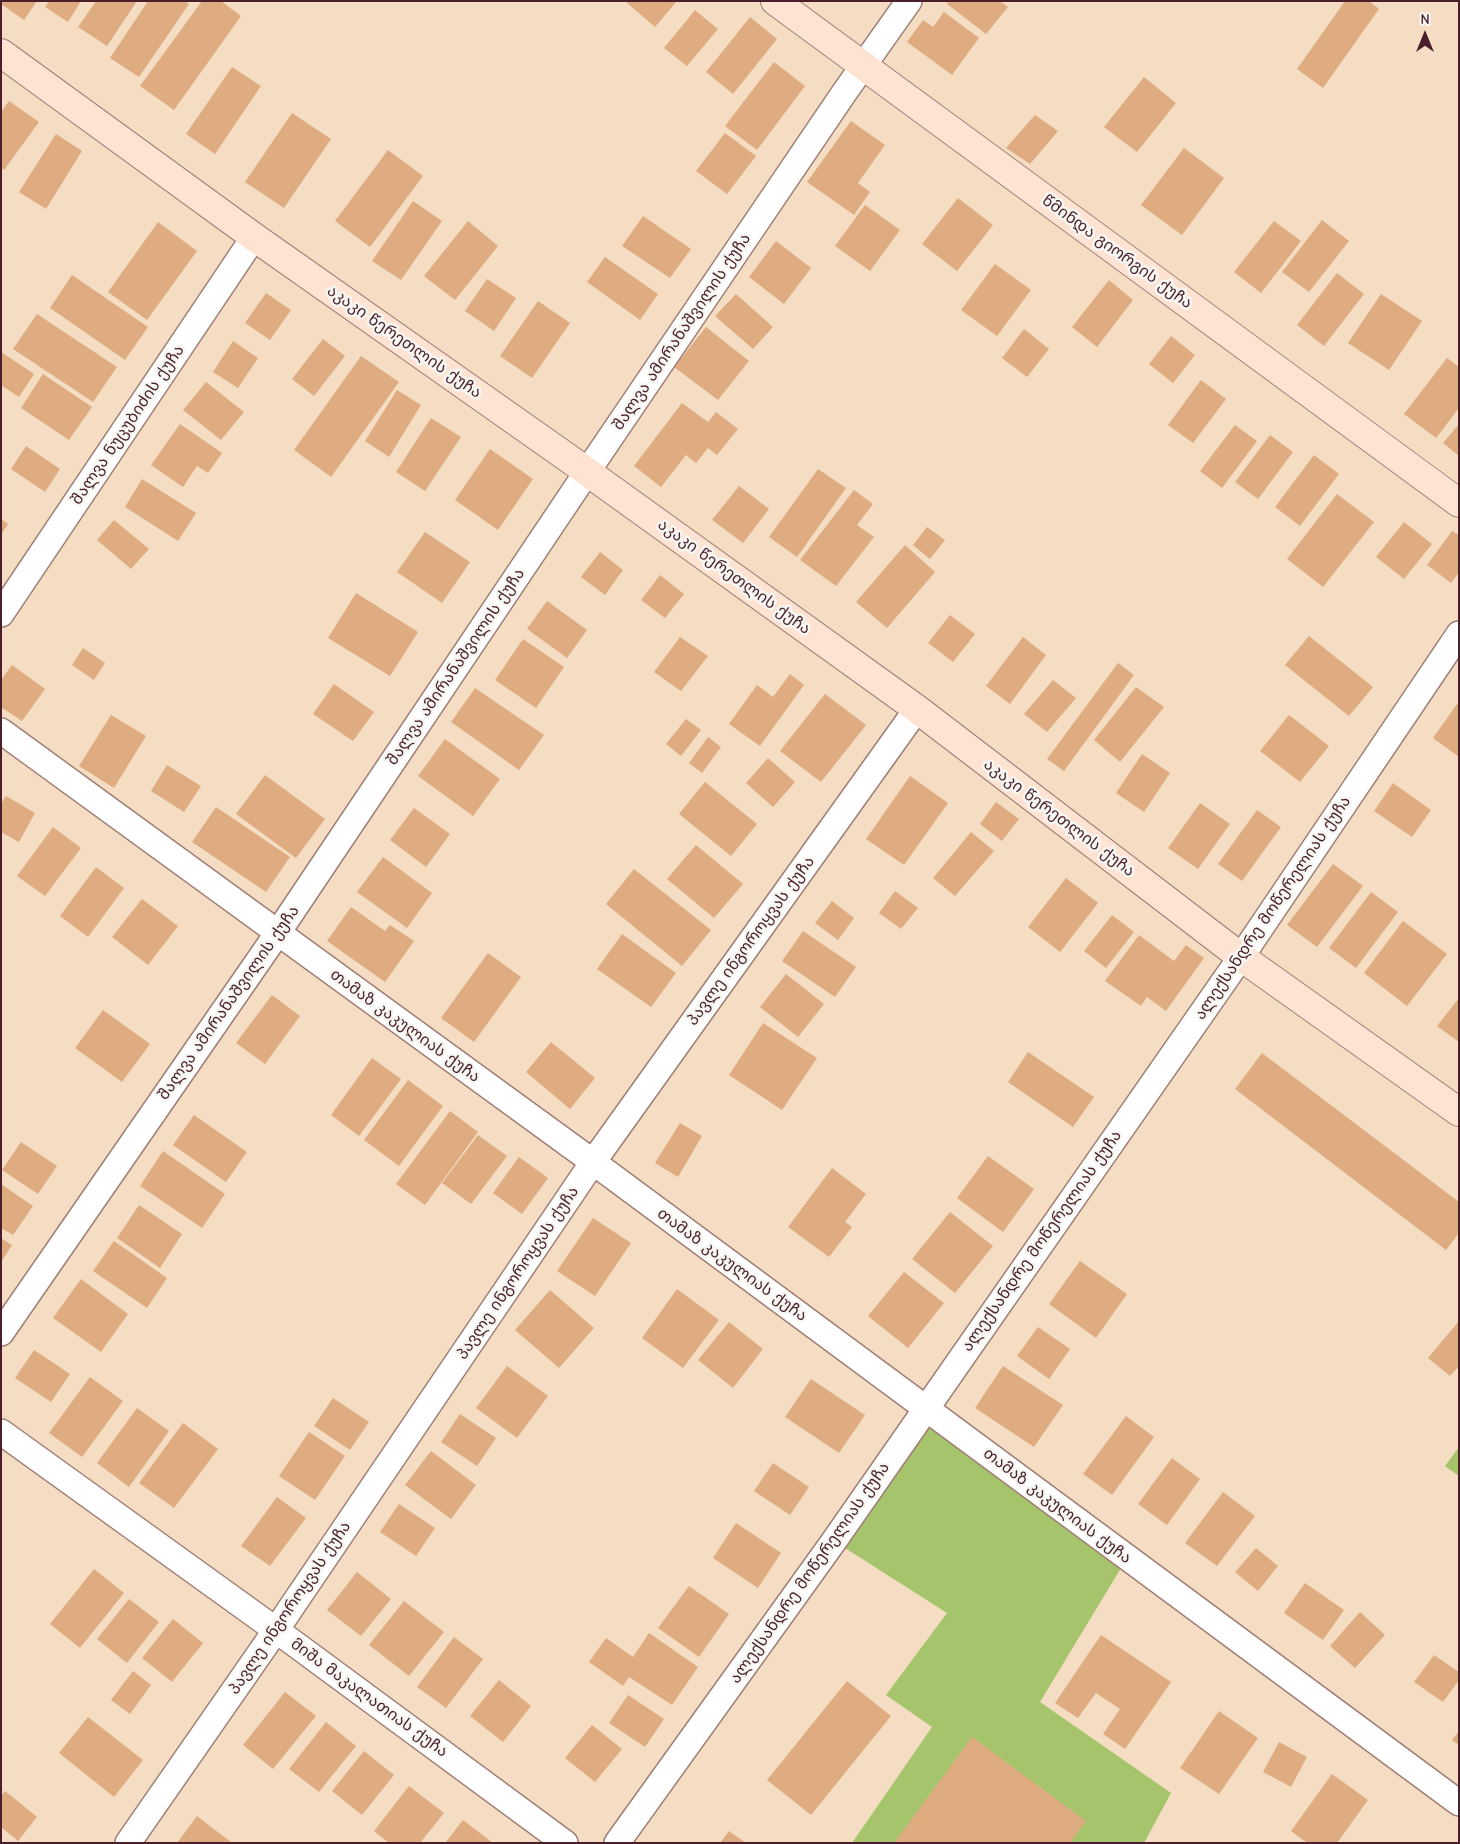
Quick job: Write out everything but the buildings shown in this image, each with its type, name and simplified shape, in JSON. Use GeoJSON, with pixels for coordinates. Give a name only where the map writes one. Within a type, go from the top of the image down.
{"type":"FeatureCollection","features":[{"type":"Feature","properties":{"kind":"main road","name":"წმინდა გიორგის ქუჩა"},"geometry":{"type":"LineString","coordinates":[[775,1],[1459,503]]}},
{"type":"Feature","properties":{"kind":"main road","name":"აკაკი წერეთლის ქუჩა"},"geometry":{"type":"LineString","coordinates":[[1,53],[254,237],[587,472],[917,709],[1241,957],[1459,1112]]}},
{"type":"Feature","properties":{"kind":"street","name":"შალვა ამირანაშვილის ქუჩა"},"geometry":{"type":"LineString","coordinates":[[1,1333],[277,934],[587,472],[909,1]]}},
{"type":"Feature","properties":{"kind":"street","name":"შალვა ნუცუბიძის ქუჩა"},"geometry":{"type":"LineString","coordinates":[[1,614],[254,237]]}},
{"type":"Feature","properties":{"kind":"street","name":"ალექსანდრე მოწერელიას ქუჩა"},"geometry":{"type":"LineString","coordinates":[[617,1843],[834,1541],[1241,957],[1459,634]]}},
{"type":"Feature","properties":{"kind":"street","name":"პავლე ინგოროყვას ქუჩა"},"geometry":{"type":"LineString","coordinates":[[128,1843],[276,1630],[593,1162],[917,709]]}},
{"type":"Feature","properties":{"kind":"street","name":"თამაზ კაკულიას ქუჩა"},"geometry":{"type":"LineString","coordinates":[[1,731],[277,934],[593,1162],[1459,1803]]}},
{"type":"Feature","properties":{"kind":"street","name":"მიშა მაკალათიას ქუჩა"},"geometry":{"type":"LineString","coordinates":[[1,1432],[276,1630],[565,1843]]}},
{"type":"Feature","properties":{"kind":"green space"},"geometry":{"type":"Polygon","coordinates":[[[926,1408],[1127,1558],[1040,1702],[1171,1793],[1144,1843],[852,1843],[932,1727],[886,1695],[947,1613],[834,1541],[926,1408]]]}},
{"type":"Feature","properties":{"kind":"green space"},"geometry":{"type":"Polygon","coordinates":[[[1459,1447],[1459,1476],[1445,1466],[1459,1447]]]}}]}
